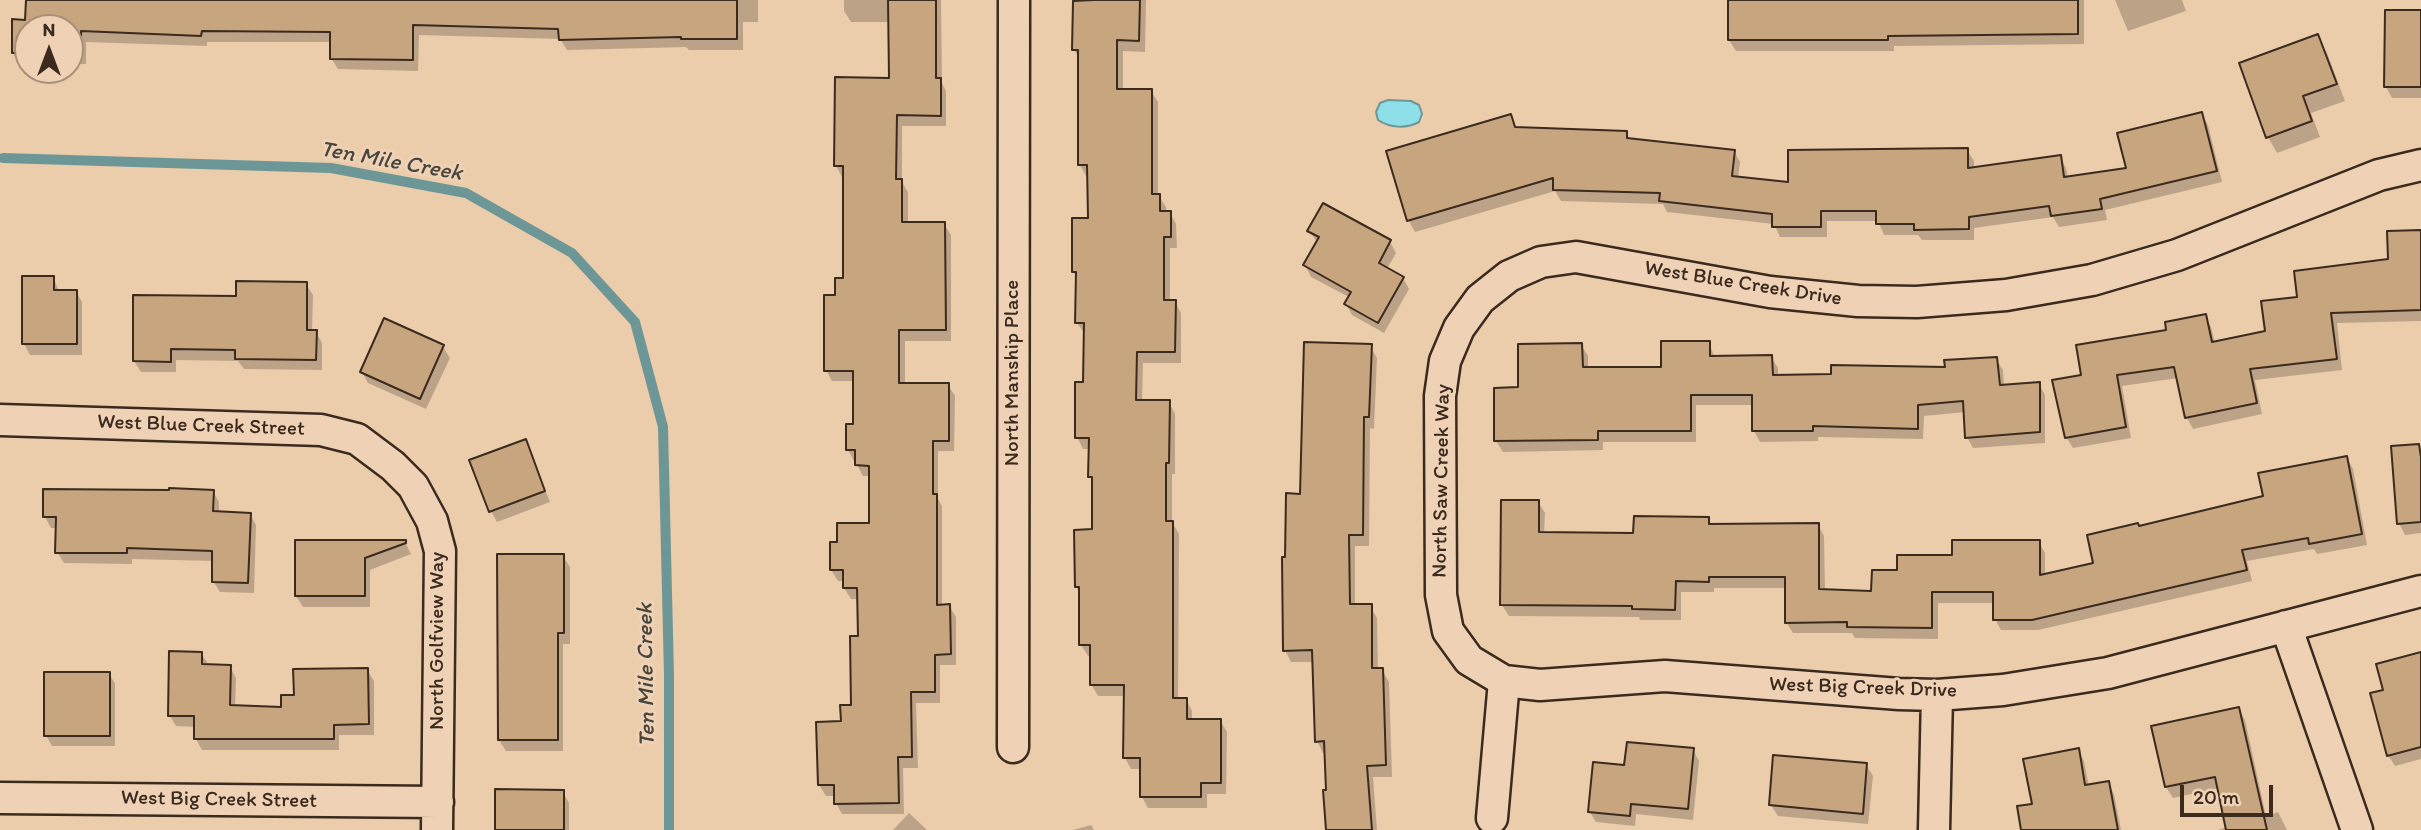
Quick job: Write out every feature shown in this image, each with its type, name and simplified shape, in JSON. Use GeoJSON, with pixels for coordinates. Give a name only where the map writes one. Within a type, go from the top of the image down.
{"type":"FeatureCollection","features":[{"type":"Feature","properties":{"kind":"street","name":"North Manship Place"},"geometry":{"type":"LineString","coordinates":[[1013,747],[1014,0]]}},
{"type":"Feature","properties":{"kind":"street","name":"West Blue Creek Drive"},"geometry":{"type":"LineString","coordinates":[[1509,276],[1541,262],[1576,257],[1770,292],[1858,301],[1917,302],[2006,295],[2092,280],[2177,255],[2379,175],[2421,165]]}},
{"type":"Feature","properties":{"kind":"street","name":"North Saw Creek Way"},"geometry":{"type":"LineString","coordinates":[[1504,681],[1469,660],[1448,631],[1441,595],[1440,396],[1445,361],[1459,328],[1480,299],[1509,276]]}},
{"type":"Feature","properties":{"kind":"street","name":"West Blue Creek Street"},"geometry":{"type":"LineString","coordinates":[[0,420],[321,430],[357,439],[393,466]]}},
{"type":"Feature","properties":{"kind":"street","name":"North Golfview Way"},"geometry":{"type":"LineString","coordinates":[[393,466],[413,486],[432,521],[440,551],[438,816]]}},
{"type":"Feature","properties":{"kind":"street","name":"West Big Creek Drive"},"geometry":{"type":"LineString","coordinates":[[1504,681],[1540,685],[1665,676],[1828,690],[1937,695],[2003,690],[2108,673],[2421,591]]}},
{"type":"Feature","properties":{"kind":"street"},"geometry":{"type":"LineString","coordinates":[[2286,626],[2357,830]]}},
{"type":"Feature","properties":{"kind":"street"},"geometry":{"type":"LineString","coordinates":[[1492,818],[1504,681]]}},
{"type":"Feature","properties":{"kind":"street"},"geometry":{"type":"LineString","coordinates":[[1934,830],[1937,695]]}},
{"type":"Feature","properties":{"kind":"street","name":"West Big Creek Street"},"geometry":{"type":"LineString","coordinates":[[0,797],[438,816]]}},
{"type":"Feature","properties":{"kind":"water"},"geometry":{"type":"Polygon","coordinates":[[[1388,100],[1411,101],[1419,105],[1422,114],[1419,122],[1398,127],[1378,120],[1376,112],[1380,103],[1388,100]]]}},
{"type":"Feature","properties":{"kind":"building"},"geometry":{"type":"Polygon","coordinates":[[[26,0],[737,0],[737,39],[681,37],[559,40],[558,29],[413,25],[413,60],[330,59],[330,32],[202,31],[201,36],[84,31],[84,14],[25,14],[26,0]]]}},
{"type":"Feature","properties":{"kind":"building"},"geometry":{"type":"Polygon","coordinates":[[[888,0],[936,0],[936,78],[941,78],[941,116],[897,115],[896,179],[902,179],[902,222],[945,222],[946,330],[899,330],[899,383],[949,383],[949,441],[933,441],[933,494],[937,494],[937,605],[950,604],[951,654],[935,655],[935,692],[911,692],[912,757],[898,757],[899,803],[834,804],[834,785],[818,785],[816,722],[841,721],[840,705],[851,705],[850,636],[858,636],[857,588],[843,588],[843,570],[830,570],[830,542],[837,542],[837,523],[869,523],[869,466],[855,465],[855,450],[846,450],[846,424],[853,424],[853,371],[824,371],[824,295],[835,295],[835,278],[843,278],[843,166],[834,166],[835,77],[889,78],[888,0]]]}},
{"type":"Feature","properties":{"kind":"building"},"geometry":{"type":"Polygon","coordinates":[[[1140,0],[1139,41],[1117,40],[1117,89],[1152,89],[1152,194],[1160,194],[1160,211],[1171,211],[1171,237],[1164,237],[1164,300],[1176,300],[1175,352],[1137,352],[1136,400],[1170,400],[1166,521],[1173,521],[1173,698],[1187,698],[1187,719],[1221,719],[1221,783],[1201,783],[1201,797],[1140,797],[1140,758],[1123,758],[1124,685],[1090,685],[1090,645],[1079,645],[1079,587],[1075,587],[1074,530],[1092,529],[1092,477],[1088,477],[1089,438],[1075,438],[1075,382],[1083,382],[1084,323],[1075,323],[1076,272],[1072,272],[1072,218],[1088,218],[1087,165],[1078,165],[1078,50],[1072,50],[1073,1],[1140,0]]]}},
{"type":"Feature","properties":{"kind":"building"},"geometry":{"type":"Polygon","coordinates":[[[1728,0],[2078,0],[2078,34],[1888,36],[1888,40],[1728,40],[1728,0]]]}},
{"type":"Feature","properties":{"kind":"building"},"geometry":{"type":"Polygon","coordinates":[[[2385,10],[2421,10],[2421,87],[2384,87],[2385,10]]]}},
{"type":"Feature","properties":{"kind":"building"},"geometry":{"type":"Polygon","coordinates":[[[14,19],[14,53],[12,53],[14,19]]]}},
{"type":"Feature","properties":{"kind":"building"},"geometry":{"type":"Polygon","coordinates":[[[2318,34],[2337,84],[2303,96],[2312,121],[2266,138],[2239,63],[2318,34]]]}},
{"type":"Feature","properties":{"kind":"building"},"geometry":{"type":"Polygon","coordinates":[[[2202,112],[2217,171],[2100,199],[2102,209],[2051,216],[2049,206],[1969,217],[1969,229],[1914,230],[1914,224],[1876,224],[1876,211],[1821,211],[1821,227],[1772,227],[1772,214],[1659,201],[1660,193],[1553,190],[1553,178],[1407,221],[1386,151],[1511,114],[1515,127],[1627,131],[1627,138],[1735,150],[1732,176],[1788,182],[1788,150],[1968,148],[1968,168],[2061,155],[2064,177],[2126,168],[2117,133],[2202,112]]]}},
{"type":"Feature","properties":{"kind":"building"},"geometry":{"type":"Polygon","coordinates":[[[1323,203],[1391,240],[1379,263],[1404,277],[1378,323],[1344,304],[1351,292],[1303,265],[1319,237],[1307,231],[1323,203]]]}},
{"type":"Feature","properties":{"kind":"building"},"geometry":{"type":"Polygon","coordinates":[[[2421,230],[2421,310],[2331,313],[2337,359],[2250,369],[2257,403],[2185,418],[2174,367],[2117,375],[2126,427],[2065,438],[2052,380],[2081,375],[2076,345],[2166,330],[2165,322],[2206,314],[2212,342],[2265,331],[2261,301],[2297,297],[2294,271],[2388,259],[2387,231],[2421,230]]]}},
{"type":"Feature","properties":{"kind":"building"},"geometry":{"type":"Polygon","coordinates":[[[22,276],[54,276],[54,290],[77,290],[77,344],[22,344],[22,276]]]}},
{"type":"Feature","properties":{"kind":"building"},"geometry":{"type":"Polygon","coordinates":[[[236,281],[307,282],[307,330],[317,330],[316,360],[235,359],[235,350],[171,349],[171,362],[133,361],[133,295],[236,296],[236,281]]]}},
{"type":"Feature","properties":{"kind":"building"},"geometry":{"type":"Polygon","coordinates":[[[384,318],[444,345],[420,399],[360,372],[384,318]]]}},
{"type":"Feature","properties":{"kind":"building"},"geometry":{"type":"Polygon","coordinates":[[[1661,341],[1710,341],[1710,356],[1772,355],[1773,375],[1831,374],[1831,365],[1945,367],[1944,360],[1997,357],[2000,385],[2040,382],[2040,432],[1965,438],[1963,401],[1918,405],[1918,429],[1813,426],[1813,431],[1752,431],[1752,395],[1691,395],[1691,431],[1598,431],[1598,440],[1494,441],[1494,388],[1518,387],[1518,344],[1582,343],[1583,367],[1661,367],[1661,341]]]}},
{"type":"Feature","properties":{"kind":"building"},"geometry":{"type":"Polygon","coordinates":[[[1304,342],[1372,344],[1369,417],[1364,417],[1363,535],[1349,535],[1350,604],[1372,604],[1372,668],[1383,668],[1386,765],[1367,766],[1372,830],[1326,830],[1323,790],[1326,790],[1324,741],[1315,742],[1312,650],[1283,651],[1282,557],[1285,557],[1286,493],[1300,494],[1304,342]]]}},
{"type":"Feature","properties":{"kind":"building"},"geometry":{"type":"Polygon","coordinates":[[[526,439],[545,491],[489,512],[469,460],[526,439]]]}},
{"type":"Feature","properties":{"kind":"building"},"geometry":{"type":"Polygon","coordinates":[[[2419,444],[2421,522],[2397,524],[2391,446],[2419,444]]]}},
{"type":"Feature","properties":{"kind":"building"},"geometry":{"type":"Polygon","coordinates":[[[2347,456],[2362,534],[2309,544],[2308,538],[2242,550],[2247,570],[2032,620],[1993,620],[1993,592],[1932,592],[1932,628],[1847,627],[1847,622],[1785,623],[1785,577],[1709,577],[1709,582],[1676,581],[1675,610],[1632,609],[1632,606],[1500,605],[1501,500],[1539,500],[1539,532],[1633,533],[1634,516],[1709,517],[1709,524],[1819,523],[1819,589],[1871,591],[1872,570],[1897,570],[1897,555],[1952,555],[1952,540],[2040,540],[2040,575],[2093,563],[2087,535],[2138,523],[2139,526],[2263,496],[2258,473],[2347,456]]]}},
{"type":"Feature","properties":{"kind":"building"},"geometry":{"type":"Polygon","coordinates":[[[43,489],[214,490],[213,511],[251,513],[248,583],[212,582],[212,551],[127,548],[127,553],[55,553],[56,517],[43,517],[43,489]]]}},
{"type":"Feature","properties":{"kind":"building"},"geometry":{"type":"Polygon","coordinates":[[[295,540],[406,540],[406,543],[365,558],[365,596],[295,596],[295,540]]]}},
{"type":"Feature","properties":{"kind":"building"},"geometry":{"type":"Polygon","coordinates":[[[497,554],[564,554],[564,633],[558,633],[558,740],[498,740],[497,554]]]}},
{"type":"Feature","properties":{"kind":"building"},"geometry":{"type":"Polygon","coordinates":[[[169,651],[202,652],[202,664],[231,665],[230,705],[281,707],[281,695],[294,695],[293,669],[368,668],[369,724],[334,725],[334,739],[194,739],[194,716],[168,716],[169,651]]]}},
{"type":"Feature","properties":{"kind":"building"},"geometry":{"type":"Polygon","coordinates":[[[2421,652],[2421,747],[2387,756],[2370,693],[2383,690],[2376,664],[2421,652]]]}},
{"type":"Feature","properties":{"kind":"building"},"geometry":{"type":"Polygon","coordinates":[[[44,672],[110,672],[110,736],[44,736],[44,672]]]}},
{"type":"Feature","properties":{"kind":"building"},"geometry":{"type":"Polygon","coordinates":[[[2239,707],[2267,830],[2226,830],[2215,777],[2165,787],[2151,726],[2239,707]]]}},
{"type":"Feature","properties":{"kind":"building"},"geometry":{"type":"Polygon","coordinates":[[[1627,742],[1694,748],[1688,809],[1631,804],[1630,816],[1588,812],[1593,762],[1624,765],[1627,742]]]}},
{"type":"Feature","properties":{"kind":"building"},"geometry":{"type":"Polygon","coordinates":[[[2079,748],[2085,785],[2109,781],[2118,830],[2021,830],[2017,806],[2032,804],[2023,759],[2079,748]]]}},
{"type":"Feature","properties":{"kind":"building"},"geometry":{"type":"Polygon","coordinates":[[[1773,755],[1867,763],[1863,814],[1769,805],[1773,755]]]}},
{"type":"Feature","properties":{"kind":"building"},"geometry":{"type":"Polygon","coordinates":[[[495,789],[564,790],[564,830],[495,830],[495,789]]]}},
{"type":"Feature","properties":{"kind":"waterway","name":"Ten Mile Creek"},"geometry":{"type":"LineString","coordinates":[[3,158],[331,168],[466,193],[572,253],[635,322],[663,427],[669,675],[669,830]]}}]}
